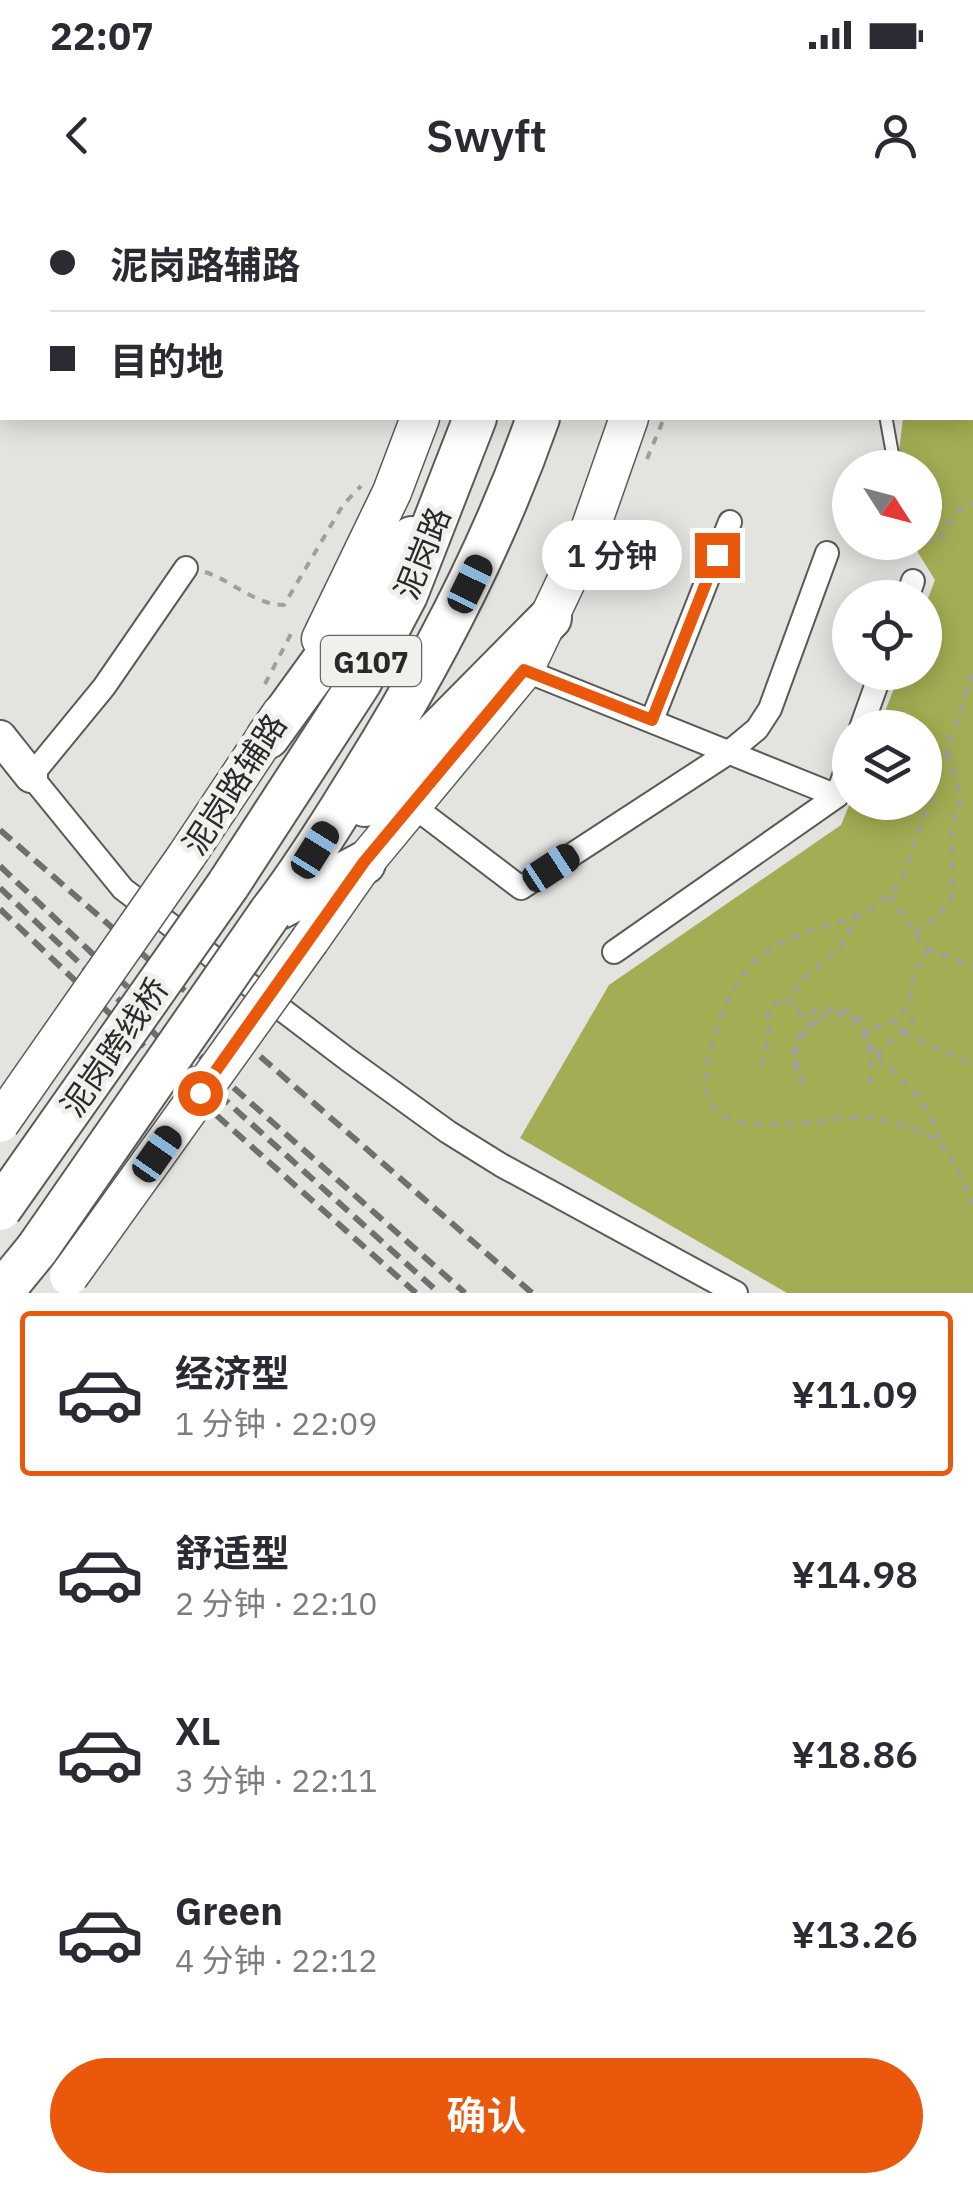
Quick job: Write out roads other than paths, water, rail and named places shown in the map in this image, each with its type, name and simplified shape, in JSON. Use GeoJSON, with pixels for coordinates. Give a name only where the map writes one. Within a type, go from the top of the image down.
{"type":"FeatureCollection","features":[{"type":"Feature","properties":{"kind":"highway","name":"泥岗路"},"geometry":{"type":"LineString","coordinates":[[228,885],[360,682],[406,595],[474,420]]}},
{"type":"Feature","properties":{"kind":"highway","name":"泥岗路"},"geometry":{"type":"LineString","coordinates":[[270,913],[297,878],[407,704],[510,499],[537,420]]}},
{"type":"Feature","properties":{"kind":"highway"},"geometry":{"type":"LineString","coordinates":[[268,737],[447,489]]}},
{"type":"Feature","properties":{"kind":"highway"},"geometry":{"type":"LineString","coordinates":[[297,878],[448,717],[550,618]]}},
{"type":"Feature","properties":{"kind":"highway"},"geometry":{"type":"LineString","coordinates":[[270,913],[364,862]]}},
{"type":"Feature","properties":{"kind":"highway","name":"泥岗跨线桥"},"geometry":{"type":"LineString","coordinates":[[0,1210],[228,885]]}},
{"type":"Feature","properties":{"kind":"highway","name":"泥岗跨线桥"},"geometry":{"type":"LineString","coordinates":[[37,1249],[270,913]]}},
{"type":"Feature","properties":{"kind":"highway","name":"G107"},"geometry":{"type":"LineString","coordinates":[[1,1293],[37,1249]]}},
{"type":"Feature","properties":{"kind":"main road","name":"泥岗路辅路"},"geometry":{"type":"LineString","coordinates":[[0,1123],[268,737],[341,602],[392,492],[419,420]]}},
{"type":"Feature","properties":{"kind":"main road"},"geometry":{"type":"LineString","coordinates":[[64,1285],[364,862],[524,670],[588,535],[628,420]]}},
{"type":"Feature","properties":{"kind":"main road"},"geometry":{"type":"LineString","coordinates":[[19,1293],[37,1249]]}},
{"type":"Feature","properties":{"kind":"street"},"geometry":{"type":"LineString","coordinates":[[652,720],[730,522]]}},
{"type":"Feature","properties":{"kind":"street"},"geometry":{"type":"LineString","coordinates":[[413,806],[521,888],[728,754],[756,729],[770,710],[828,553]]}},
{"type":"Feature","properties":{"kind":"street"},"geometry":{"type":"LineString","coordinates":[[31,776],[104,688],[186,568]]}},
{"type":"Feature","properties":{"kind":"street"},"geometry":{"type":"LineString","coordinates":[[524,670],[832,794]]}},
{"type":"Feature","properties":{"kind":"street"},"geometry":{"type":"LineString","coordinates":[[0,737],[124,889],[217,964],[448,1132],[716,1286],[736,1293]]}},
{"type":"Feature","properties":{"kind":"street"},"geometry":{"type":"LineString","coordinates":[[0,745],[31,776]]}},
{"type":"Feature","properties":{"kind":"street"},"geometry":{"type":"LineString","coordinates":[[614,952],[832,799]]}},
{"type":"Feature","properties":{"kind":"lane"},"geometry":{"type":"LineString","coordinates":[[886,420],[892,450]]}},
{"type":"Feature","properties":{"kind":"railway"},"geometry":{"type":"LineString","coordinates":[[0,830],[532,1293]]}},
{"type":"Feature","properties":{"kind":"railway"},"geometry":{"type":"LineString","coordinates":[[0,866],[234,1088],[465,1293]]}},
{"type":"Feature","properties":{"kind":"railway"},"geometry":{"type":"LineString","coordinates":[[0,888],[225,1100],[439,1293]]}},
{"type":"Feature","properties":{"kind":"railway"},"geometry":{"type":"LineString","coordinates":[[0,909],[214,1113],[416,1293]]}}]}
